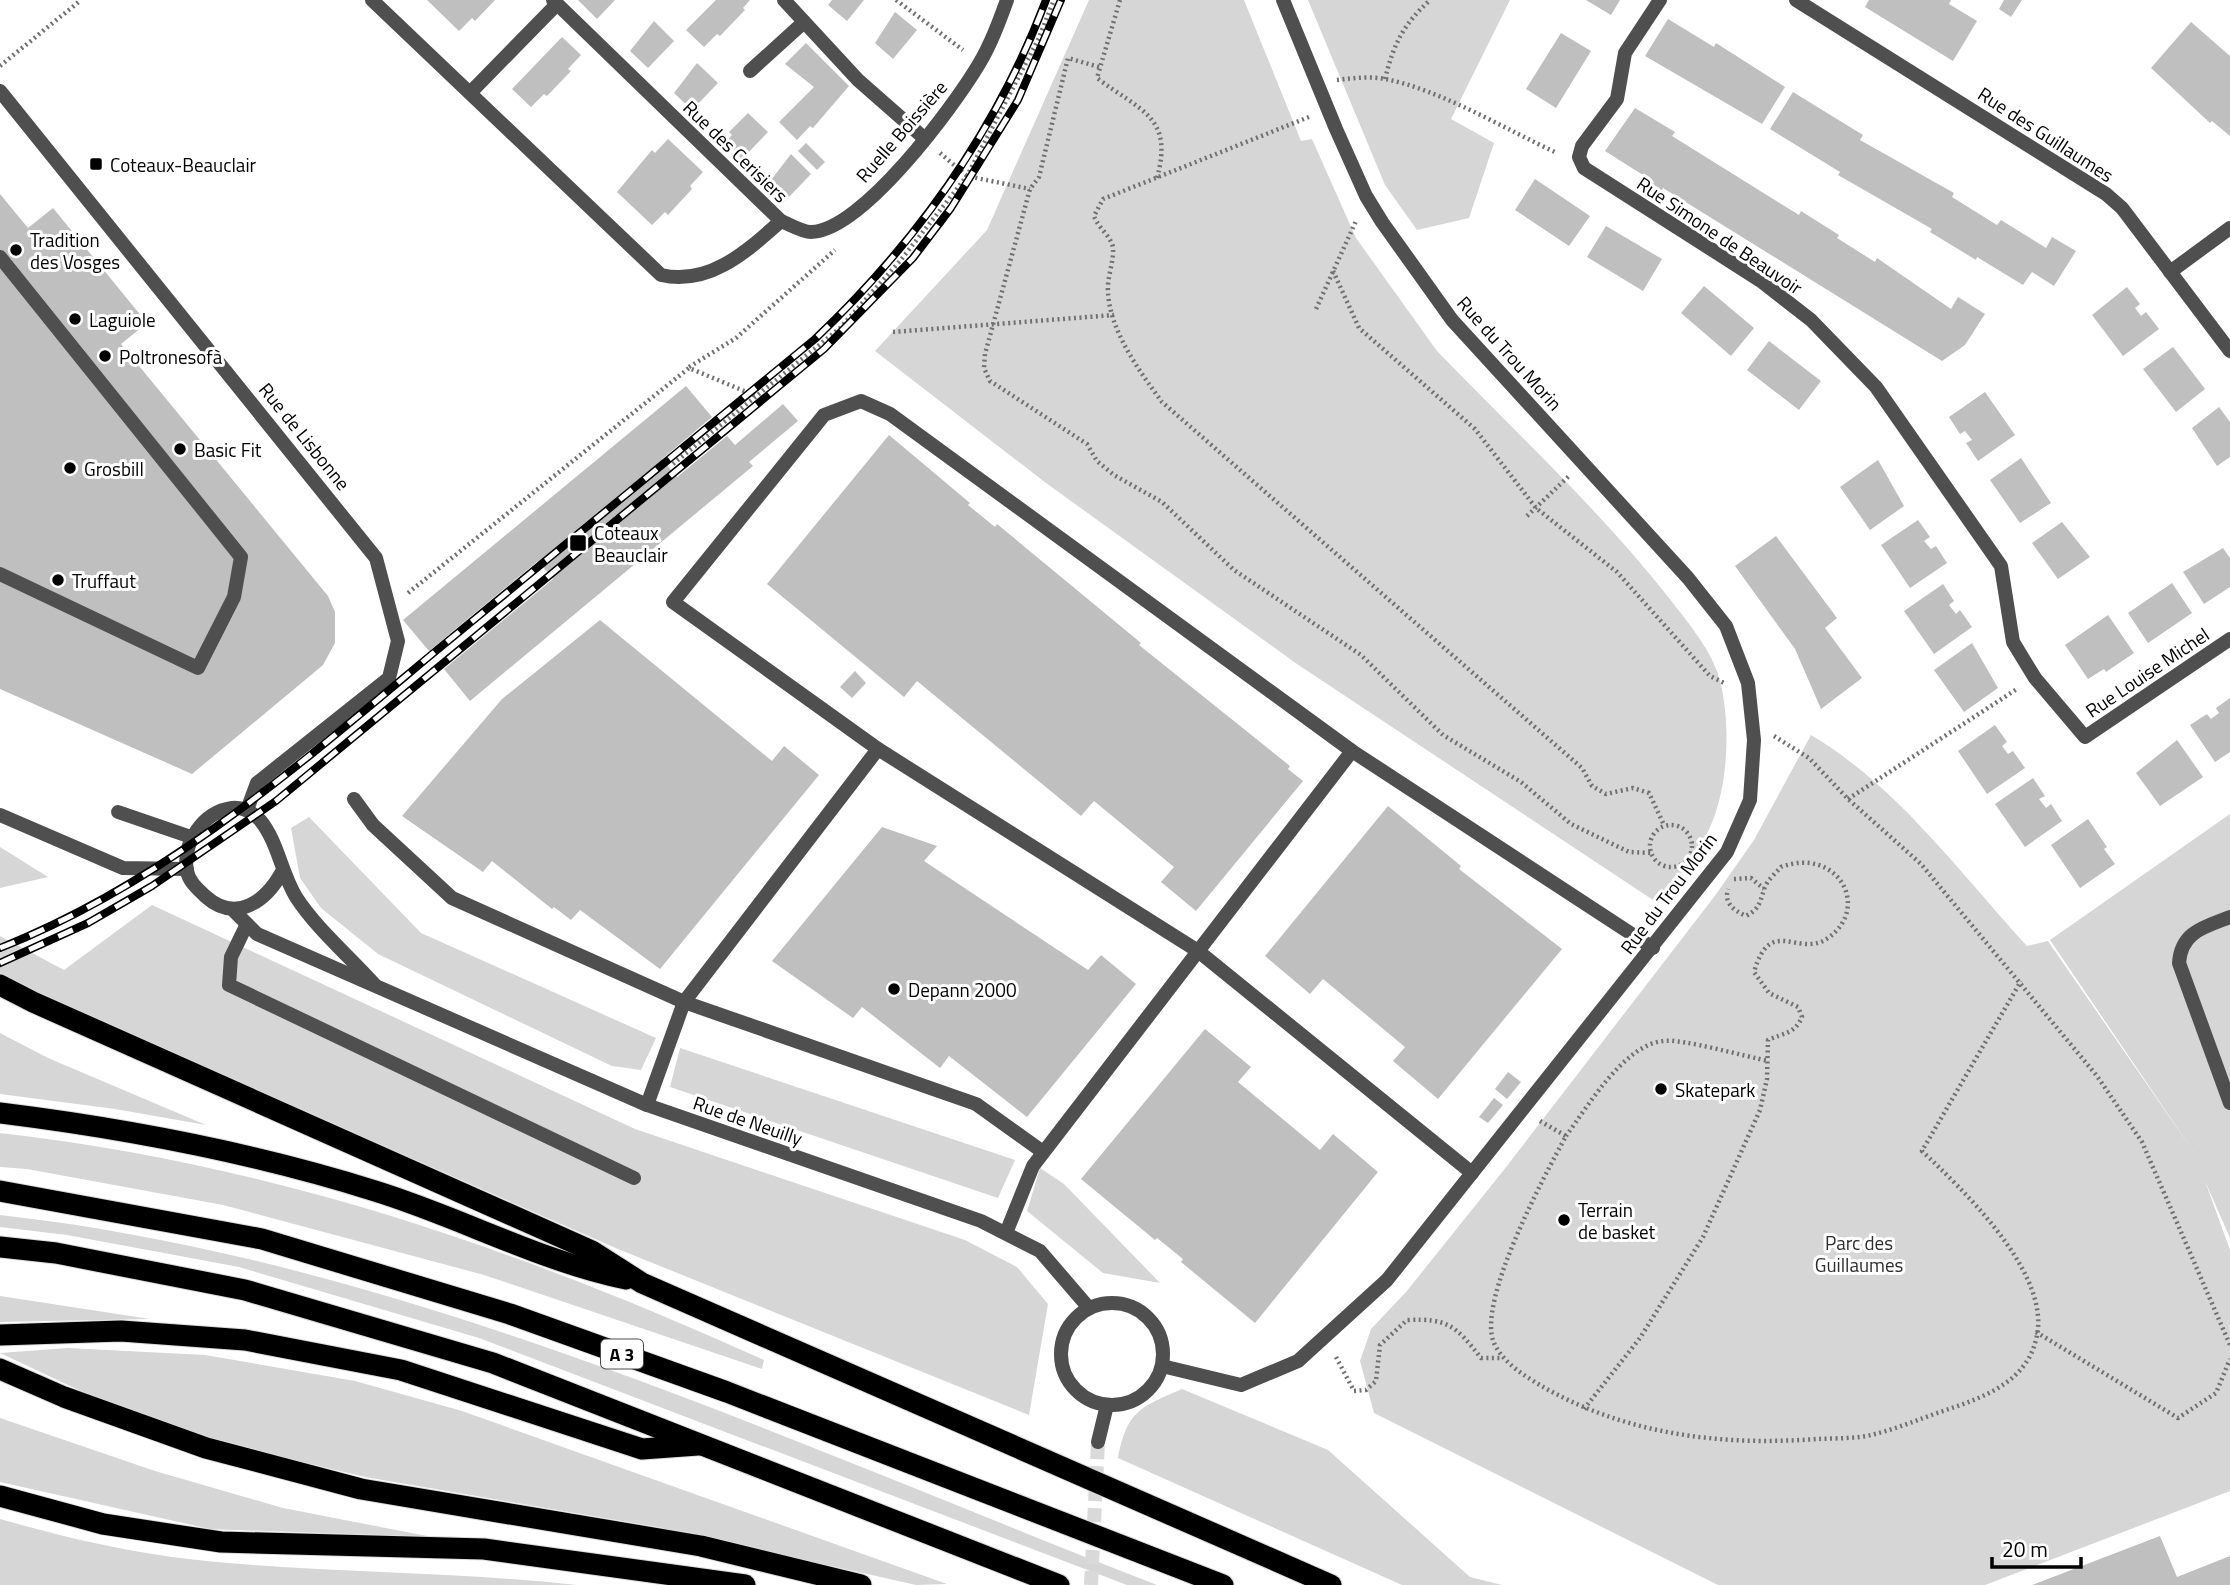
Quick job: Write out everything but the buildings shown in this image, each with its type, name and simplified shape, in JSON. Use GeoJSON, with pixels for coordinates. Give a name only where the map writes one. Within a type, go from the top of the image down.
{"type":"FeatureCollection","features":[{"type":"Feature","properties":{"kind":"highway"},"geometry":{"type":"LineString","coordinates":[[0,985],[592,1251],[642,1283],[1331,1585]]}},
{"type":"Feature","properties":{"kind":"highway"},"geometry":{"type":"LineString","coordinates":[[0,1113],[114,1127],[249,1155],[378,1192],[585,1270],[642,1283]]}},
{"type":"Feature","properties":{"kind":"highway","name":"A 3"},"geometry":{"type":"LineString","coordinates":[[0,1191],[262,1239],[510,1314],[727,1392],[1223,1585]]}},
{"type":"Feature","properties":{"kind":"highway"},"geometry":{"type":"LineString","coordinates":[[0,1247],[56,1253],[246,1290],[493,1363],[708,1444],[1059,1585]]}},
{"type":"Feature","properties":{"kind":"highway"},"geometry":{"type":"LineString","coordinates":[[0,1335],[121,1331],[246,1340],[401,1370],[642,1449],[708,1444]]}},
{"type":"Feature","properties":{"kind":"highway"},"geometry":{"type":"LineString","coordinates":[[0,1369],[64,1397],[206,1448],[361,1489],[701,1546],[861,1585]]}},
{"type":"Feature","properties":{"kind":"highway"},"geometry":{"type":"LineString","coordinates":[[0,1496],[103,1524],[221,1542],[484,1549],[745,1585]]}},
{"type":"Feature","properties":{"kind":"street","name":"Rue des Cerisiers"},"geometry":{"type":"LineString","coordinates":[[372,0],[661,275],[673,278],[702,275],[739,258],[781,221],[555,2],[471,92]]}},
{"type":"Feature","properties":{"kind":"street"},"geometry":{"type":"LineString","coordinates":[[784,0],[859,80],[924,138]]}},
{"type":"Feature","properties":{"kind":"street","name":"Ruelle Boissière"},"geometry":{"type":"LineString","coordinates":[[781,221],[810,232],[835,225],[885,186],[949,111],[980,62],[1007,0]]}},
{"type":"Feature","properties":{"kind":"street","name":"Rue du Trou Morin"},"geometry":{"type":"LineString","coordinates":[[1162,1366],[1241,1385],[1298,1362],[1387,1280],[1727,852],[1750,800],[1754,740],[1748,683],[1726,626],[1688,578],[1452,320],[1366,197],[1283,0]]}},
{"type":"Feature","properties":{"kind":"street"},"geometry":{"type":"LineString","coordinates":[[1579,157],[1582,146],[1617,99],[1625,53],[1660,0]]}},
{"type":"Feature","properties":{"kind":"street","name":"Rue des Guillaumes"},"geometry":{"type":"LineString","coordinates":[[1796,0],[2106,194],[2122,208],[2230,352]]}},
{"type":"Feature","properties":{"kind":"street"},"geometry":{"type":"LineString","coordinates":[[750,71],[804,22]]}},
{"type":"Feature","properties":{"kind":"street","name":"Rue de Lisbonne"},"geometry":{"type":"LineString","coordinates":[[0,91],[376,558],[398,641],[389,678],[257,783],[247,810]]}},
{"type":"Feature","properties":{"kind":"street","name":"Rue Simone de Beauvoir"},"geometry":{"type":"LineString","coordinates":[[1579,157],[1584,168],[1771,289],[1811,320],[1876,387],[2001,566],[2013,642],[2035,678],[2085,737]]}},
{"type":"Feature","properties":{"kind":"street"},"geometry":{"type":"LineString","coordinates":[[2170,272],[2230,228]]}},
{"type":"Feature","properties":{"kind":"street"},"geometry":{"type":"LineString","coordinates":[[0,257],[241,557],[234,597],[198,668],[0,574]]}},
{"type":"Feature","properties":{"kind":"street"},"geometry":{"type":"LineString","coordinates":[[1472,1173],[1198,951],[878,748],[673,603],[824,415],[861,401],[890,414],[1352,751],[1653,948]]}},
{"type":"Feature","properties":{"kind":"street","name":"Rue Louise Michel"},"geometry":{"type":"LineString","coordinates":[[2085,737],[2230,639]]}},
{"type":"Feature","properties":{"kind":"street"},"geometry":{"type":"LineString","coordinates":[[647,1105],[684,1002],[878,748]]}},
{"type":"Feature","properties":{"kind":"street"},"geometry":{"type":"LineString","coordinates":[[1006,1233],[1033,1166],[1043,1152],[1352,751]]}},
{"type":"Feature","properties":{"kind":"street"},"geometry":{"type":"LineString","coordinates":[[354,799],[373,825],[452,898],[684,1002],[976,1104],[1043,1152]]}},
{"type":"Feature","properties":{"kind":"street"},"geometry":{"type":"LineString","coordinates":[[232,808],[247,810],[259,819],[268,833],[277,850],[282,872],[271,891],[264,897],[256,903],[233,910],[212,902],[195,886],[187,869],[191,837],[211,816],[232,808]]}},
{"type":"Feature","properties":{"kind":"street"},"geometry":{"type":"LineString","coordinates":[[118,812],[191,837]]}},
{"type":"Feature","properties":{"kind":"street"},"geometry":{"type":"LineString","coordinates":[[0,815],[123,868],[187,869]]}},
{"type":"Feature","properties":{"kind":"street","name":"Rue de Neuilly"},"geometry":{"type":"LineString","coordinates":[[282,872],[298,900],[377,988]]}},
{"type":"Feature","properties":{"kind":"street","name":"Rue de Neuilly"},"geometry":{"type":"LineString","coordinates":[[233,910],[257,934],[647,1105],[981,1221],[1040,1251],[1089,1308]]}},
{"type":"Feature","properties":{"kind":"street"},"geometry":{"type":"LineString","coordinates":[[2230,917],[2188,936],[2180,952],[2179,963],[2230,1103]]}},
{"type":"Feature","properties":{"kind":"street"},"geometry":{"type":"LineString","coordinates":[[247,924],[231,957],[229,985],[634,1178]]}},
{"type":"Feature","properties":{"kind":"street"},"geometry":{"type":"LineString","coordinates":[[1117,1302],[1144,1313],[1161,1337],[1162,1366],[1152,1385],[1136,1400],[1107,1405],[1087,1398],[1070,1383],[1061,1356],[1068,1327],[1089,1308],[1117,1302]]}},
{"type":"Feature","properties":{"kind":"street"},"geometry":{"type":"LineString","coordinates":[[1098,1442],[1107,1405]]}},
{"type":"Feature","properties":{"kind":"path"},"geometry":{"type":"LineString","coordinates":[[0,66],[81,0]]}},
{"type":"Feature","properties":{"kind":"path"},"geometry":{"type":"LineString","coordinates":[[896,0],[980,62]]}},
{"type":"Feature","properties":{"kind":"path"},"geometry":{"type":"LineString","coordinates":[[673,464],[840,328],[900,261],[967,176],[1026,64],[1054,0]]}},
{"type":"Feature","properties":{"kind":"path"},"geometry":{"type":"LineString","coordinates":[[1121,0],[1097,78],[1156,121],[1164,153],[1157,179]]}},
{"type":"Feature","properties":{"kind":"path"},"geometry":{"type":"LineString","coordinates":[[1385,79],[1392,52],[1408,20],[1430,0]]}},
{"type":"Feature","properties":{"kind":"path"},"geometry":{"type":"LineString","coordinates":[[1099,67],[1068,58],[1039,177],[1031,189],[992,322],[984,368],[990,381],[1087,444],[1097,461],[1114,475],[1162,502],[1234,570],[1361,656],[1443,734],[1521,782],[1571,824],[1629,852],[1651,853]]}},
{"type":"Feature","properties":{"kind":"path"},"geometry":{"type":"LineString","coordinates":[[1317,83],[1359,77],[1385,79],[1439,98],[1559,154],[1579,157]]}},
{"type":"Feature","properties":{"kind":"path"},"geometry":{"type":"LineString","coordinates":[[1328,110],[1103,199],[1094,216],[1098,229],[1111,241],[1113,249],[1108,292],[1127,351],[1162,402],[1582,768],[1592,786],[1606,794],[1633,788],[1649,793],[1664,825]]}},
{"type":"Feature","properties":{"kind":"path"},"geometry":{"type":"LineString","coordinates":[[924,138],[967,176],[1031,189]]}},
{"type":"Feature","properties":{"kind":"path"},"geometry":{"type":"LineString","coordinates":[[1316,309],[1366,197]]}},
{"type":"Feature","properties":{"kind":"path"},"geometry":{"type":"LineString","coordinates":[[390,608],[689,368],[736,338],[844,242]]}},
{"type":"Feature","properties":{"kind":"path"},"geometry":{"type":"LineString","coordinates":[[1333,271],[1359,328],[1475,429],[1536,508],[1617,572],[1710,677],[1729,685],[1748,683]]}},
{"type":"Feature","properties":{"kind":"path"},"geometry":{"type":"LineString","coordinates":[[893,332],[992,322],[1114,315]]}},
{"type":"Feature","properties":{"kind":"path"},"geometry":{"type":"LineString","coordinates":[[689,368],[756,397]]}},
{"type":"Feature","properties":{"kind":"path"},"geometry":{"type":"LineString","coordinates":[[1527,516],[1583,463]]}},
{"type":"Feature","properties":{"kind":"path"},"geometry":{"type":"LineString","coordinates":[[1847,799],[2035,678]]}},
{"type":"Feature","properties":{"kind":"path"},"geometry":{"type":"LineString","coordinates":[[1752,722],[1809,758],[1847,799],[1921,864],[2021,981],[2097,1076],[2142,1142],[2174,1208],[2230,1345]]}},
{"type":"Feature","properties":{"kind":"path"},"geometry":{"type":"LineString","coordinates":[[1676,824],[1692,839],[1693,850],[1688,860],[1678,866],[1668,867],[1657,862],[1651,853],[1650,842],[1655,832],[1664,825],[1676,824]]}},
{"type":"Feature","properties":{"kind":"path"},"geometry":{"type":"LineString","coordinates":[[1583,1409],[1640,1338],[1703,1237],[1760,1110],[1769,1061],[1766,1047],[1768,1040],[1789,1034],[1798,1026],[1802,1017],[1798,1007],[1762,986],[1754,972],[1759,955],[1768,944],[1779,940],[1811,944],[1828,939],[1841,924],[1847,905],[1847,889],[1840,878],[1823,866],[1808,862],[1781,867],[1764,890],[1763,902],[1746,916],[1729,905],[1726,897],[1729,884],[1741,878],[1751,878],[1764,890]]}},
{"type":"Feature","properties":{"kind":"path"},"geometry":{"type":"LineString","coordinates":[[1769,1061],[1665,1040],[1642,1047],[1606,1082],[1566,1136],[1534,1197],[1507,1260],[1491,1318],[1493,1341],[1503,1359],[1533,1381],[1583,1409],[1661,1431],[1733,1440],[1793,1441],[1873,1435],[1973,1401],[2015,1379],[2036,1332],[2030,1281],[1978,1203],[1922,1151],[2021,981]]}},
{"type":"Feature","properties":{"kind":"path"},"geometry":{"type":"LineString","coordinates":[[1521,1110],[1566,1136]]}},
{"type":"Feature","properties":{"kind":"path"},"geometry":{"type":"LineString","coordinates":[[1298,1362],[1318,1371],[1337,1356],[1354,1391],[1366,1390],[1376,1381],[1380,1345],[1407,1320],[1438,1319],[1466,1339],[1480,1358],[1503,1359]]}},
{"type":"Feature","properties":{"kind":"path"},"geometry":{"type":"LineString","coordinates":[[2036,1332],[2178,1418],[2216,1393],[2230,1359]]}},
{"type":"Feature","properties":{"kind":"green space"},"geometry":{"type":"Polygon","coordinates":[[[1089,0],[1244,0],[1301,141],[1312,139],[1356,238],[1437,351],[1615,534],[1669,598],[1703,644],[1718,674],[1725,709],[1726,747],[1722,786],[1713,820],[1702,843],[1681,874],[1656,902],[1297,664],[1046,483],[875,351],[987,230],[1089,0]]]}},
{"type":"Feature","properties":{"kind":"green space"},"geometry":{"type":"Polygon","coordinates":[[[1308,0],[1510,0],[1451,119],[1494,143],[1469,218],[1417,230],[1385,185],[1308,0]]]}},
{"type":"Feature","properties":{"kind":"green space","name":"Parc des Guillaumes"},"geometry":{"type":"Polygon","coordinates":[[[1811,735],[1872,779],[1899,805],[2027,946],[2048,941],[2193,1151],[2050,940],[2230,814],[2230,1238],[2205,1181],[2230,1250],[2230,1491],[1985,1585],[1718,1585],[1374,1413],[1360,1361],[1371,1329],[1406,1292],[1503,1171],[1714,897],[1754,840],[1811,735]]]}},
{"type":"Feature","properties":{"kind":"green space"},"geometry":{"type":"Polygon","coordinates":[[[309,817],[421,933],[656,1038],[641,1070],[612,1066],[378,954],[321,908],[300,878],[291,828],[309,817]]]}},
{"type":"Feature","properties":{"kind":"green space"},"geometry":{"type":"Polygon","coordinates":[[[0,847],[48,877],[0,888],[0,847]]]}},
{"type":"Feature","properties":{"kind":"green space"},"geometry":{"type":"Polygon","coordinates":[[[152,905],[635,1129],[965,1240],[1017,1267],[1048,1304],[1029,1415],[618,1249],[15,984],[0,974],[0,936],[64,970],[152,905]]]}},
{"type":"Feature","properties":{"kind":"green space"},"geometry":{"type":"Polygon","coordinates":[[[0,1033],[48,1058],[206,1125],[115,1109],[0,1094],[0,1033]]]}},
{"type":"Feature","properties":{"kind":"green space"},"geometry":{"type":"Polygon","coordinates":[[[680,1048],[1015,1160],[998,1198],[670,1087],[680,1048]]]}},
{"type":"Feature","properties":{"kind":"green space"},"geometry":{"type":"Polygon","coordinates":[[[0,1133],[101,1147],[199,1166],[296,1189],[391,1216],[485,1247],[671,1319],[764,1360],[762,1369],[484,1275],[223,1205],[27,1169],[0,1167],[0,1133]]]}},
{"type":"Feature","properties":{"kind":"green space"},"geometry":{"type":"Polygon","coordinates":[[[1040,1168],[1064,1184],[1160,1283],[1103,1273],[1027,1211],[1040,1168]]]}},
{"type":"Feature","properties":{"kind":"green space"},"geometry":{"type":"Polygon","coordinates":[[[0,1215],[150,1238],[298,1271],[445,1314],[589,1362],[733,1416],[1157,1585],[1127,1585],[479,1338],[239,1267],[67,1235],[0,1227],[0,1215]]]}},
{"type":"Feature","properties":{"kind":"green space"},"geometry":{"type":"Polygon","coordinates":[[[0,1296],[150,1319],[0,1322],[0,1296]]]}},
{"type":"Feature","properties":{"kind":"green space"},"geometry":{"type":"Polygon","coordinates":[[[68,1348],[205,1355],[355,1381],[462,1411],[947,1584],[916,1585],[663,1528],[365,1477],[214,1441],[106,1403],[0,1353],[68,1348]]]}},
{"type":"Feature","properties":{"kind":"green space"},"geometry":{"type":"Polygon","coordinates":[[[1182,1389],[1328,1450],[1470,1577],[1502,1585],[1402,1585],[1118,1458],[1131,1420],[1146,1406],[1182,1389]]]}},
{"type":"Feature","properties":{"kind":"green space"},"geometry":{"type":"Polygon","coordinates":[[[0,1418],[155,1471],[283,1508],[432,1537],[210,1529],[0,1482],[0,1418]]]}},
{"type":"Feature","properties":{"kind":"green space"},"geometry":{"type":"Polygon","coordinates":[[[0,1519],[85,1541],[172,1557],[577,1585],[0,1585],[0,1519]]]}},
{"type":"Feature","properties":{"kind":"tunnel"},"geometry":{"type":"LineString","coordinates":[[1091,1585],[1098,1442]]}},
{"type":"Feature","properties":{"kind":"railway"},"geometry":{"type":"LineString","coordinates":[[0,948],[118,891],[227,819],[330,739],[815,339],[887,264],[950,183],[1003,95],[1046,0]]}},
{"type":"Feature","properties":{"kind":"railway"},"geometry":{"type":"LineString","coordinates":[[0,963],[88,923],[152,886],[276,801],[824,349],[913,258],[951,208],[1018,100],[1061,0]]}},
{"type":"Feature","properties":{"kind":"place","name":"Coteaux-Beauclair"},"geometry":{"type":"Point","coordinates":[96,164]}},
{"type":"Feature","properties":{"kind":"place","name":"Tradition des Vosges"},"geometry":{"type":"Point","coordinates":[16,250]}},
{"type":"Feature","properties":{"kind":"place","name":"Laguiole"},"geometry":{"type":"Point","coordinates":[75,319]}},
{"type":"Feature","properties":{"kind":"place","name":"Poltronesofà"},"geometry":{"type":"Point","coordinates":[105,356]}},
{"type":"Feature","properties":{"kind":"place","name":"Basic Fit"},"geometry":{"type":"Point","coordinates":[180,449]}},
{"type":"Feature","properties":{"kind":"place","name":"Grosbill"},"geometry":{"type":"Point","coordinates":[70,468]}},
{"type":"Feature","properties":{"kind":"place","name":"Coteaux Beauclair"},"geometry":{"type":"Point","coordinates":[578,543]}},
{"type":"Feature","properties":{"kind":"place","name":"Truffaut"},"geometry":{"type":"Point","coordinates":[58,580]}},
{"type":"Feature","properties":{"kind":"place","name":"Depann 2000"},"geometry":{"type":"Point","coordinates":[894,989]}},
{"type":"Feature","properties":{"kind":"place","name":"Skatepark"},"geometry":{"type":"Point","coordinates":[1661,1089]}},
{"type":"Feature","properties":{"kind":"place","name":"Terrain de basket"},"geometry":{"type":"Point","coordinates":[1564,1220]}}]}
